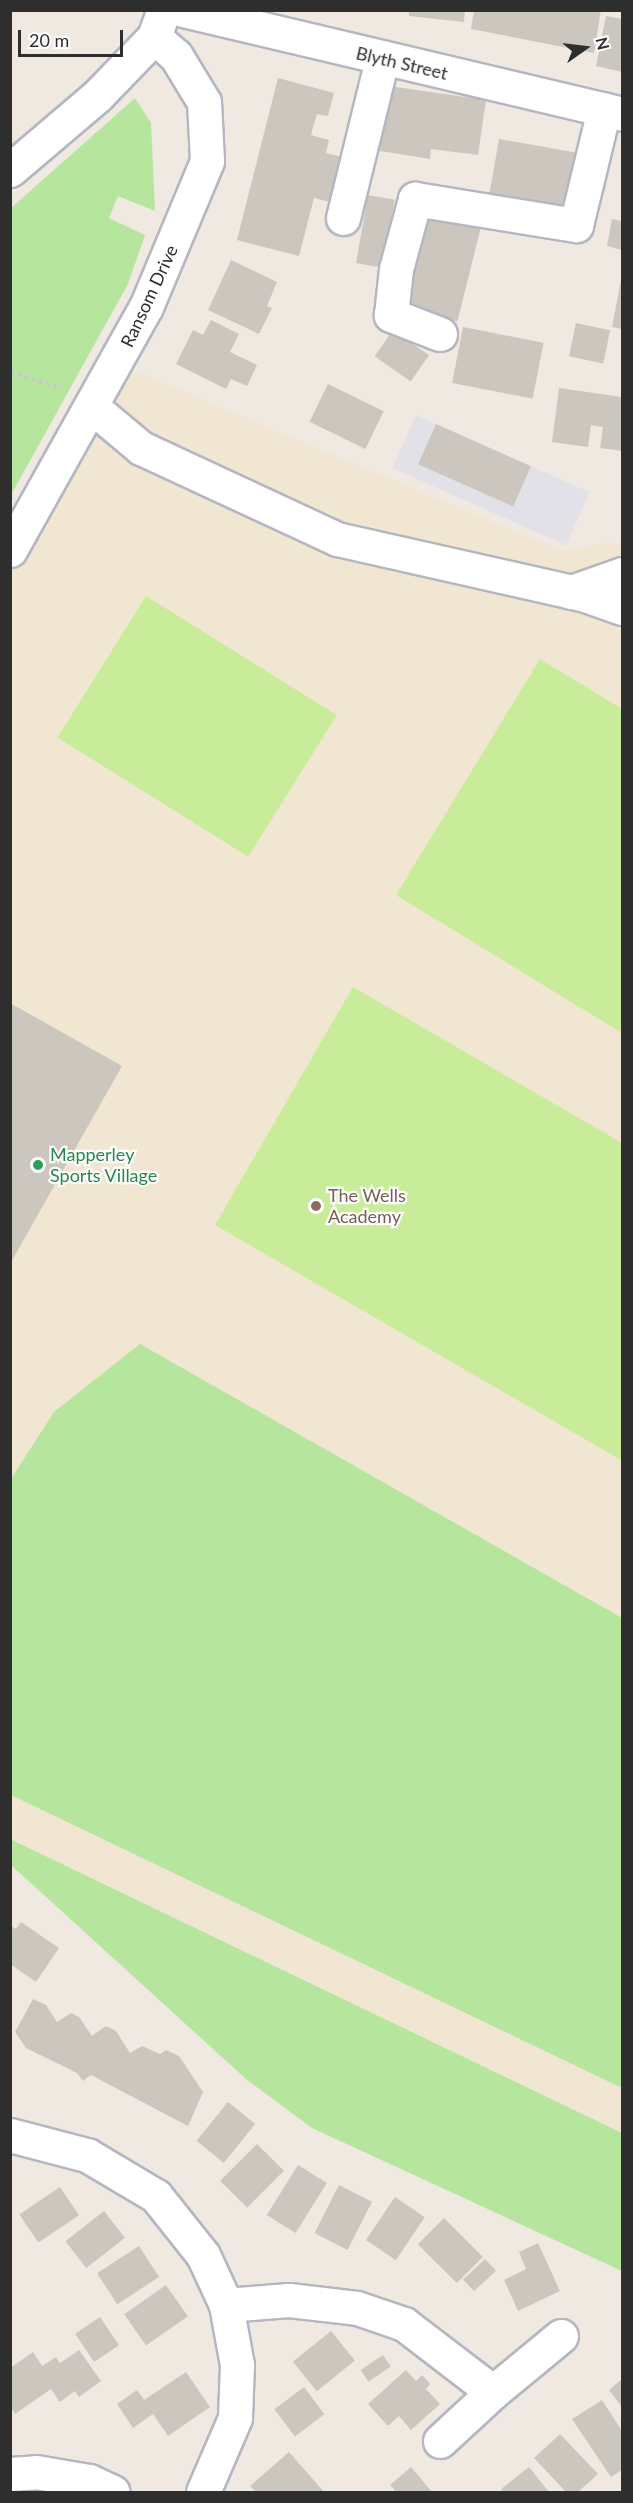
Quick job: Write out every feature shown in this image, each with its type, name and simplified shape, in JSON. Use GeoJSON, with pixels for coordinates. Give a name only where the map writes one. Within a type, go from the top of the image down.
{"type":"FeatureCollection","features":[{"type":"Feature","properties":{"kind":"street","name":"Blyth Street"},"geometry":{"type":"LineString","coordinates":[[183,10],[613,112]]}},
{"type":"Feature","properties":{"kind":"street"},"geometry":{"type":"LineString","coordinates":[[10,170],[98,95],[159,24]]}},
{"type":"Feature","properties":{"kind":"street","name":"Ransom Drive"},"geometry":{"type":"LineString","coordinates":[[10,550],[146,307],[207,161],[204,102],[159,24]]}},
{"type":"Feature","properties":{"kind":"street"},"geometry":{"type":"LineString","coordinates":[[343,218],[382,59]]}},
{"type":"Feature","properties":{"kind":"street"},"geometry":{"type":"LineString","coordinates":[[440,334],[391,315],[396,269],[414,200],[576,225],[613,112]]}},
{"type":"Feature","properties":{"kind":"street"},"geometry":{"type":"LineString","coordinates":[[92,407],[141,448],[337,539],[571,592],[622,608]]}},
{"type":"Feature","properties":{"kind":"street"},"geometry":{"type":"LineString","coordinates":[[571,592],[622,574]]}},
{"type":"Feature","properties":{"kind":"street"},"geometry":{"type":"LineString","coordinates":[[10,2135],[87,2155],[156,2196],[202,2255],[226,2305],[237,2365],[235,2418],[203,2493]]}},
{"type":"Feature","properties":{"kind":"street"},"geometry":{"type":"LineString","coordinates":[[226,2305],[289,2300],[357,2308],[404,2324],[493,2392]]}},
{"type":"Feature","properties":{"kind":"street"},"geometry":{"type":"LineString","coordinates":[[441,2441],[493,2392],[561,2336]]}},
{"type":"Feature","properties":{"kind":"street"},"geometry":{"type":"LineString","coordinates":[[10,2474],[36,2472],[89,2481],[113,2493]]}},
{"type":"Feature","properties":{"kind":"path"},"geometry":{"type":"LineString","coordinates":[[10,372],[25,375]]}},
{"type":"Feature","properties":{"kind":"shaded area","name":"The Wells Academy"},"geometry":{"type":"Polygon","coordinates":[[[125,367],[561,551],[622,541],[622,2133],[11,1839],[11,574],[125,367]]]}},
{"type":"Feature","properties":{"kind":"shaded area"},"geometry":{"type":"Polygon","coordinates":[[[416,415],[590,492],[566,545],[392,468],[416,415]]]}},
{"type":"Feature","properties":{"kind":"green space"},"geometry":{"type":"Polygon","coordinates":[[[135,98],[151,123],[155,211],[118,196],[109,218],[145,235],[128,284],[11,495],[11,208],[135,98]]]}},
{"type":"Feature","properties":{"kind":"green space"},"geometry":{"type":"Polygon","coordinates":[[[146,596],[337,715],[248,857],[58,738],[146,596]]]}},
{"type":"Feature","properties":{"kind":"green space"},"geometry":{"type":"Polygon","coordinates":[[[540,659],[622,709],[622,1033],[396,895],[540,659]]]}},
{"type":"Feature","properties":{"kind":"green space"},"geometry":{"type":"Polygon","coordinates":[[[353,987],[622,1143],[621,1460],[215,1225],[353,987]]]}},
{"type":"Feature","properties":{"kind":"green space"},"geometry":{"type":"Polygon","coordinates":[[[140,1344],[622,1618],[622,2088],[11,1795],[11,1479],[54,1412],[140,1344]]]}},
{"type":"Feature","properties":{"kind":"green space"},"geometry":{"type":"Polygon","coordinates":[[[10,1839],[622,2133],[622,2271],[312,2128],[246,2079],[11,1865],[10,1839]]]}},
{"type":"Feature","properties":{"kind":"building"},"geometry":{"type":"Polygon","coordinates":[[[409,10],[465,10],[464,22],[409,16],[409,10]]]}},
{"type":"Feature","properties":{"kind":"building"},"geometry":{"type":"Polygon","coordinates":[[[474,10],[601,10],[594,53],[471,29],[474,10]]]}},
{"type":"Feature","properties":{"kind":"building"},"geometry":{"type":"Polygon","coordinates":[[[606,16],[622,19],[622,72],[596,66],[606,16]]]}},
{"type":"Feature","properties":{"kind":"building"},"geometry":{"type":"Polygon","coordinates":[[[278,78],[334,93],[328,116],[317,114],[311,135],[329,140],[326,153],[342,157],[330,202],[314,198],[299,256],[237,240],[278,78]]]}},
{"type":"Feature","properties":{"kind":"building"},"geometry":{"type":"Polygon","coordinates":[[[389,86],[486,100],[478,155],[431,149],[430,159],[380,151],[389,86]]]}},
{"type":"Feature","properties":{"kind":"building"},"geometry":{"type":"Polygon","coordinates":[[[499,139],[576,153],[566,208],[489,194],[499,139]]]}},
{"type":"Feature","properties":{"kind":"building"},"geometry":{"type":"Polygon","coordinates":[[[368,195],[395,200],[383,268],[356,263],[368,195]]]}},
{"type":"Feature","properties":{"kind":"building"},"geometry":{"type":"Polygon","coordinates":[[[427,216],[480,229],[457,321],[404,308],[427,216]]]}},
{"type":"Feature","properties":{"kind":"building"},"geometry":{"type":"Polygon","coordinates":[[[612,219],[622,221],[622,250],[607,246],[612,219]]]}},
{"type":"Feature","properties":{"kind":"building"},"geometry":{"type":"Polygon","coordinates":[[[231,260],[277,282],[267,306],[272,308],[259,334],[208,310],[231,260]]]}},
{"type":"Feature","properties":{"kind":"building"},"geometry":{"type":"Polygon","coordinates":[[[622,280],[622,329],[612,327],[622,280]]]}},
{"type":"Feature","properties":{"kind":"building"},"geometry":{"type":"Polygon","coordinates":[[[211,320],[239,334],[230,352],[257,365],[247,386],[231,379],[226,389],[176,364],[193,330],[203,335],[211,320]]]}},
{"type":"Feature","properties":{"kind":"building"},"geometry":{"type":"Polygon","coordinates":[[[576,323],[610,330],[603,364],[569,356],[576,323]]]}},
{"type":"Feature","properties":{"kind":"building"},"geometry":{"type":"Polygon","coordinates":[[[463,327],[543,343],[533,399],[452,383],[463,327]]]}},
{"type":"Feature","properties":{"kind":"building"},"geometry":{"type":"Polygon","coordinates":[[[393,330],[429,355],[411,381],[375,356],[393,330]]]}},
{"type":"Feature","properties":{"kind":"building"},"geometry":{"type":"Polygon","coordinates":[[[328,384],[384,411],[365,449],[310,422],[328,384]]]}},
{"type":"Feature","properties":{"kind":"building"},"geometry":{"type":"Polygon","coordinates":[[[559,388],[622,397],[622,451],[600,448],[603,427],[591,425],[588,447],[552,442],[559,388]]]}},
{"type":"Feature","properties":{"kind":"building"},"geometry":{"type":"Polygon","coordinates":[[[436,424],[531,466],[513,506],[418,464],[436,424]]]}},
{"type":"Feature","properties":{"kind":"building","name":"Mapperley Sports Village"},"geometry":{"type":"Polygon","coordinates":[[[10,1003],[122,1066],[10,1264],[10,1003]]]}},
{"type":"Feature","properties":{"kind":"building"},"geometry":{"type":"Polygon","coordinates":[[[21,1922],[59,1948],[36,1982],[10,1964],[10,1925],[16,1929],[21,1922]]]}},
{"type":"Feature","properties":{"kind":"building"},"geometry":{"type":"Polygon","coordinates":[[[33,1999],[46,2005],[57,2022],[71,2013],[79,2017],[92,2036],[106,2026],[116,2031],[130,2053],[142,2046],[160,2054],[166,2050],[179,2056],[203,2092],[188,2126],[91,2075],[83,2081],[77,2073],[26,2048],[15,2032],[33,1999]]]}},
{"type":"Feature","properties":{"kind":"building"},"geometry":{"type":"Polygon","coordinates":[[[228,2102],[255,2124],[224,2163],[197,2141],[228,2102]]]}},
{"type":"Feature","properties":{"kind":"building"},"geometry":{"type":"Polygon","coordinates":[[[257,2144],[284,2171],[247,2208],[220,2181],[257,2144]]]}},
{"type":"Feature","properties":{"kind":"building"},"geometry":{"type":"Polygon","coordinates":[[[298,2165],[327,2183],[296,2233],[267,2215],[298,2165]]]}},
{"type":"Feature","properties":{"kind":"building"},"geometry":{"type":"Polygon","coordinates":[[[339,2185],[372,2202],[347,2250],[314,2233],[339,2185]]]}},
{"type":"Feature","properties":{"kind":"building"},"geometry":{"type":"Polygon","coordinates":[[[60,2187],[79,2215],[38,2243],[19,2214],[60,2187]]]}},
{"type":"Feature","properties":{"kind":"building"},"geometry":{"type":"Polygon","coordinates":[[[395,2197],[425,2217],[396,2260],[366,2240],[395,2197]]]}},
{"type":"Feature","properties":{"kind":"building"},"geometry":{"type":"Polygon","coordinates":[[[104,2211],[125,2238],[86,2268],[65,2241],[104,2211]]]}},
{"type":"Feature","properties":{"kind":"building"},"geometry":{"type":"Polygon","coordinates":[[[444,2218],[483,2257],[457,2283],[418,2244],[444,2218]]]}},
{"type":"Feature","properties":{"kind":"building"},"geometry":{"type":"Polygon","coordinates":[[[538,2243],[560,2291],[518,2311],[504,2280],[526,2269],[519,2252],[538,2243]]]}},
{"type":"Feature","properties":{"kind":"building"},"geometry":{"type":"Polygon","coordinates":[[[139,2246],[159,2277],[117,2304],[97,2273],[139,2246]]]}},
{"type":"Feature","properties":{"kind":"building"},"geometry":{"type":"Polygon","coordinates":[[[485,2259],[496,2271],[474,2291],[463,2279],[485,2259]]]}},
{"type":"Feature","properties":{"kind":"building"},"geometry":{"type":"Polygon","coordinates":[[[166,2285],[188,2316],[146,2345],[124,2314],[166,2285]]]}},
{"type":"Feature","properties":{"kind":"building"},"geometry":{"type":"Polygon","coordinates":[[[100,2317],[119,2345],[94,2362],[75,2334],[100,2317]]]}},
{"type":"Feature","properties":{"kind":"building"},"geometry":{"type":"Polygon","coordinates":[[[331,2331],[355,2361],[317,2391],[293,2362],[331,2331]]]}},
{"type":"Feature","properties":{"kind":"building"},"geometry":{"type":"Polygon","coordinates":[[[79,2350],[101,2381],[79,2397],[75,2391],[60,2402],[51,2389],[15,2414],[10,2406],[10,2368],[33,2352],[42,2366],[56,2357],[60,2363],[79,2350]]]}},
{"type":"Feature","properties":{"kind":"building"},"geometry":{"type":"Polygon","coordinates":[[[383,2355],[391,2367],[368,2382],[361,2370],[383,2355]]]}},
{"type":"Feature","properties":{"kind":"building"},"geometry":{"type":"Polygon","coordinates":[[[406,2370],[416,2381],[422,2375],[430,2384],[426,2389],[440,2404],[411,2430],[399,2416],[388,2426],[368,2404],[406,2370]]]}},
{"type":"Feature","properties":{"kind":"building"},"geometry":{"type":"Polygon","coordinates":[[[186,2372],[210,2407],[168,2436],[153,2414],[133,2428],[117,2404],[137,2390],[144,2400],[186,2372]]]}},
{"type":"Feature","properties":{"kind":"building"},"geometry":{"type":"Polygon","coordinates":[[[622,2379],[622,2407],[609,2390],[622,2379]]]}},
{"type":"Feature","properties":{"kind":"building"},"geometry":{"type":"Polygon","coordinates":[[[304,2387],[324,2414],[295,2436],[274,2409],[304,2387]]]}},
{"type":"Feature","properties":{"kind":"building"},"geometry":{"type":"Polygon","coordinates":[[[602,2400],[622,2431],[622,2470],[611,2477],[572,2419],[602,2400]]]}},
{"type":"Feature","properties":{"kind":"building"},"geometry":{"type":"Polygon","coordinates":[[[560,2434],[598,2474],[578,2492],[566,2492],[534,2458],[560,2434]]]}},
{"type":"Feature","properties":{"kind":"building"},"geometry":{"type":"Polygon","coordinates":[[[289,2452],[324,2492],[256,2492],[250,2486],[289,2452]]]}},
{"type":"Feature","properties":{"kind":"building"},"geometry":{"type":"Polygon","coordinates":[[[411,2467],[432,2492],[396,2492],[390,2485],[411,2467]]]}},
{"type":"Feature","properties":{"kind":"building"},"geometry":{"type":"Polygon","coordinates":[[[529,2467],[549,2492],[503,2492],[501,2489],[529,2467]]]}},
{"type":"Feature","properties":{"kind":"place","name":"Mapperley Sports Village"},"geometry":{"type":"Point","coordinates":[38,1165]}},
{"type":"Feature","properties":{"kind":"place","name":"The Wells Academy"},"geometry":{"type":"Point","coordinates":[316,1206]}}]}
